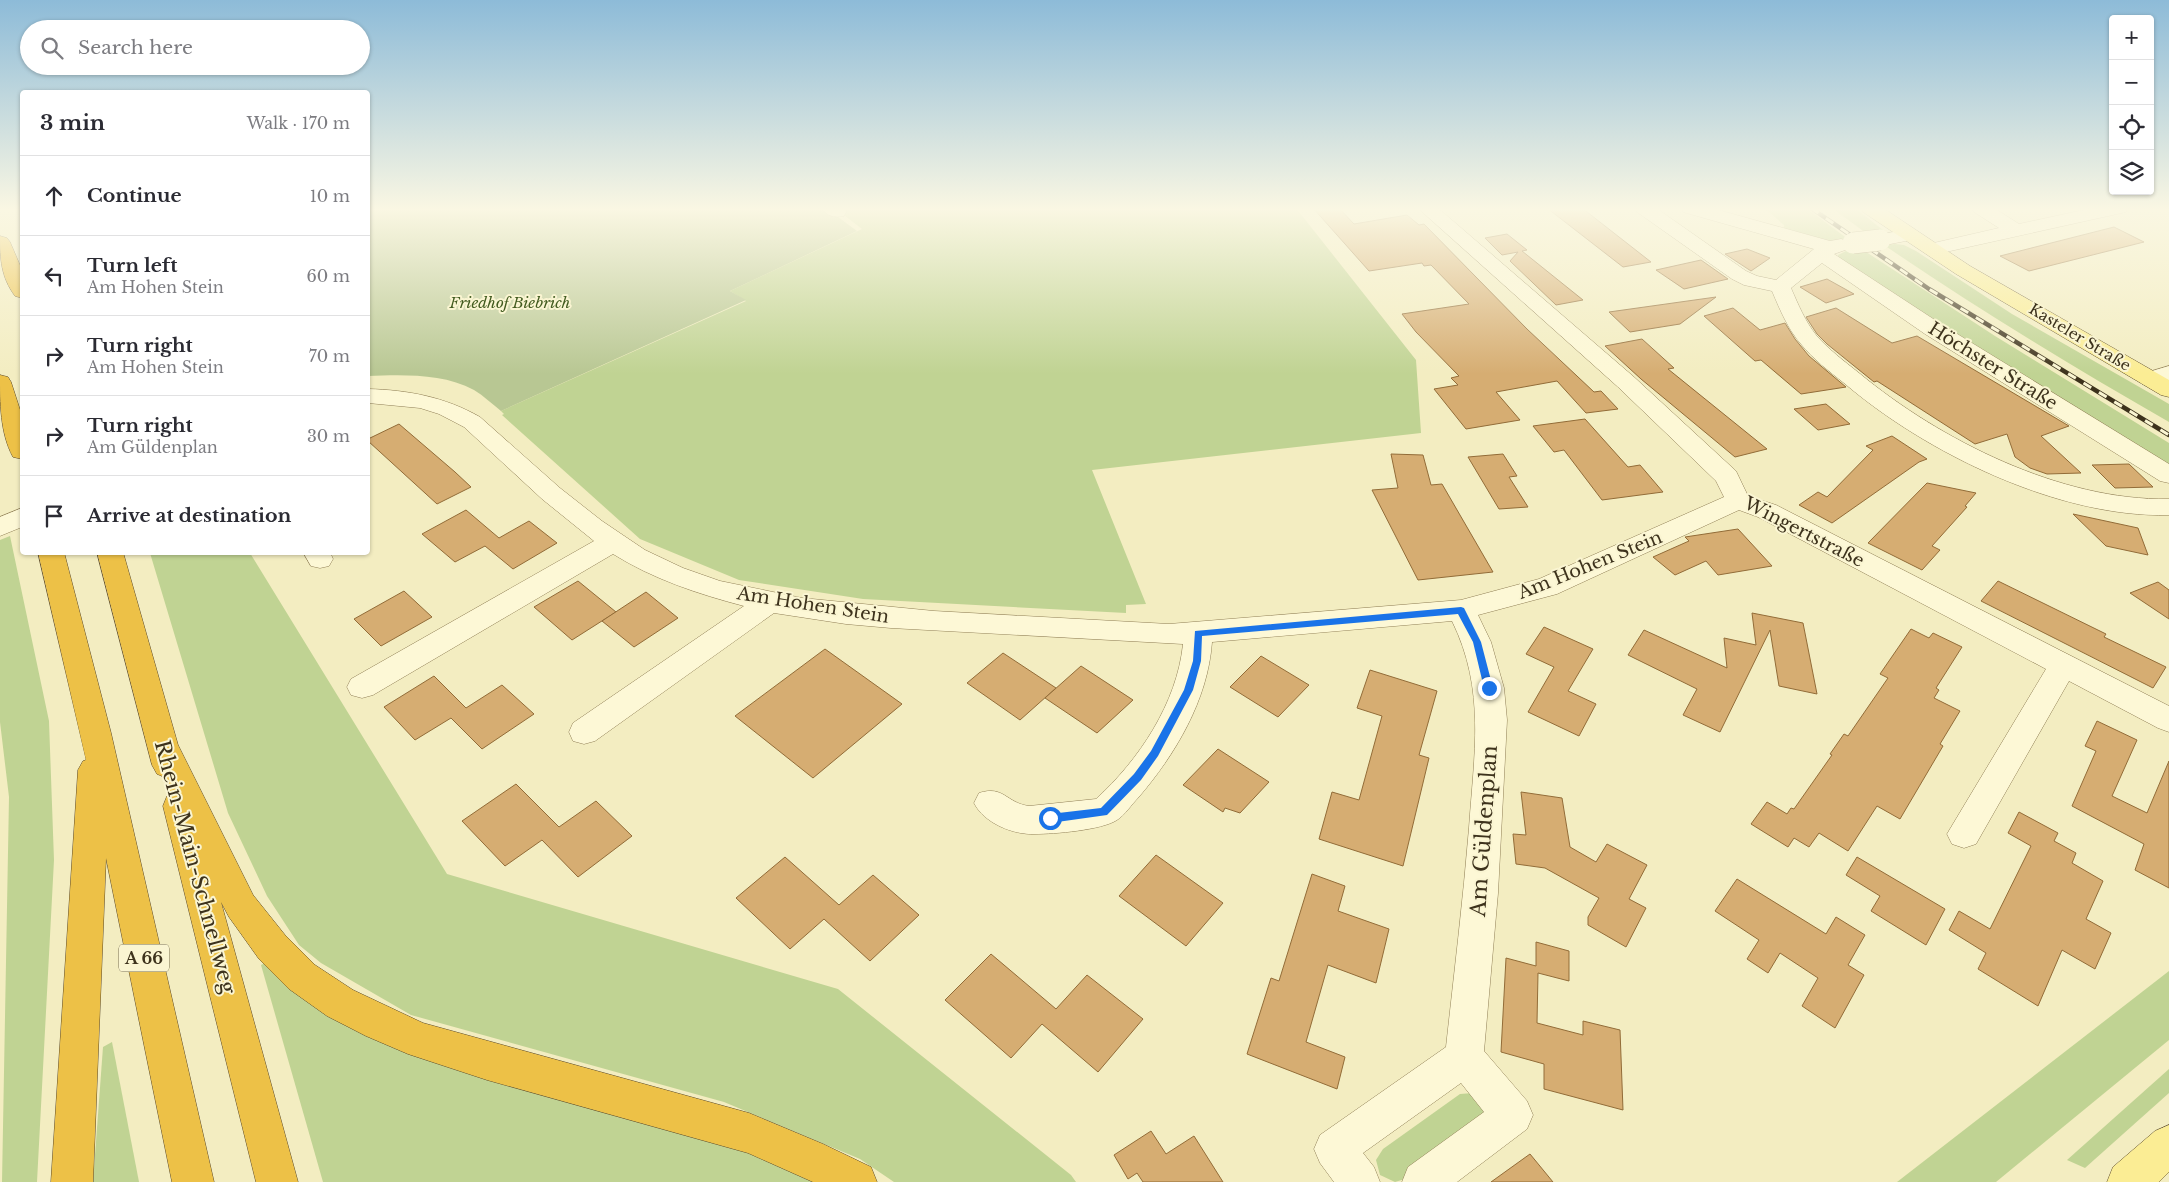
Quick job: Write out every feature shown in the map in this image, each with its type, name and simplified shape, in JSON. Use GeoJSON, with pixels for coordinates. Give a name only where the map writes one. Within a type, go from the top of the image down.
{"type":"FeatureCollection","features":[{"type":"Feature","properties":{"kind":"highway"},"geometry":{"type":"LineString","coordinates":[[9,263],[20,287]]}},
{"type":"Feature","properties":{"kind":"highway"},"geometry":{"type":"LineString","coordinates":[[0,382],[20,446]]}},
{"type":"Feature","properties":{"kind":"highway","name":"A 66"},"geometry":{"type":"LineString","coordinates":[[52,555],[96,733],[193,1182]]}},
{"type":"Feature","properties":{"kind":"highway","name":"Rhein-Main-Schnellweg"},"geometry":{"type":"LineString","coordinates":[[111,555],[164,748],[277,1182]]}},
{"type":"Feature","properties":{"kind":"highway"},"geometry":{"type":"LineString","coordinates":[[72,1182],[96,733]]}},
{"type":"Feature","properties":{"kind":"highway"},"geometry":{"type":"LineString","coordinates":[[164,748],[241,906],[272,947],[302,977],[340,1002],[378,1022],[431,1044],[749,1133],[809,1158],[856,1182]]}},
{"type":"Feature","properties":{"kind":"main road","name":"Kasteler Straße"},"geometry":{"type":"LineString","coordinates":[[1953,263],[2163,381]]}},
{"type":"Feature","properties":{"kind":"main road"},"geometry":{"type":"LineString","coordinates":[[2128,1182],[2169,1145]]}},
{"type":"Feature","properties":{"kind":"street","name":"Wingertstraße"},"geometry":{"type":"LineString","coordinates":[[1490,263],[1626,382],[1720,470],[1727,477],[1738,501],[1767,511],[2169,720]]}},
{"type":"Feature","properties":{"kind":"street"},"geometry":{"type":"LineString","coordinates":[[1722,263],[1751,281],[1780,287]]}},
{"type":"Feature","properties":{"kind":"street"},"geometry":{"type":"LineString","coordinates":[[1780,287],[1809,263]]}},
{"type":"Feature","properties":{"kind":"street","name":"Höchster Straße"},"geometry":{"type":"LineString","coordinates":[[1843,263],[1941,334],[2169,475]]}},
{"type":"Feature","properties":{"kind":"street"},"geometry":{"type":"LineString","coordinates":[[1780,287],[1802,329],[1822,353],[1864,390],[1934,438],[1991,466],[2054,488],[2114,504],[2140,507],[2169,507]]}},
{"type":"Feature","properties":{"kind":"street","name":"Am Hohen Stein"},"geometry":{"type":"LineString","coordinates":[[370,396],[424,401],[459,414],[612,542],[645,561],[699,583],[770,602],[841,613],[916,620],[1160,634],[1198,633],[1461,610],[1547,587],[1738,501]]}},
{"type":"Feature","properties":{"kind":"street"},"geometry":{"type":"LineString","coordinates":[[0,527],[20,518]]}},
{"type":"Feature","properties":{"kind":"street"},"geometry":{"type":"LineString","coordinates":[[362,687],[612,542]]}},
{"type":"Feature","properties":{"kind":"street"},"geometry":{"type":"LineString","coordinates":[[584,732],[770,602]]}},
{"type":"Feature","properties":{"kind":"street","name":"Am Güldenplan"},"geometry":{"type":"LineString","coordinates":[[1461,610],[1477,642],[1489,688],[1492,720],[1481,894],[1464,1057]]}},
{"type":"Feature","properties":{"kind":"street"},"geometry":{"type":"LineString","coordinates":[[990,802],[1004,814],[1020,821],[1038,822],[1103,812],[1137,777],[1155,753],[1189,690],[1197,661],[1198,633]]}},
{"type":"Feature","properties":{"kind":"street"},"geometry":{"type":"LineString","coordinates":[[1964,834],[2063,666]]}},
{"type":"Feature","properties":{"kind":"street"},"geometry":{"type":"LineString","coordinates":[[1358,1182],[1334,1149],[1464,1057],[1513,1115],[1423,1182]]}},
{"type":"Feature","properties":{"kind":"green space","name":"Friedhof Biebrich"},"geometry":{"type":"Polygon","coordinates":[[[370,263],[789,263],[730,291],[746,300],[501,411],[485,397],[462,384],[422,376],[370,376],[370,263]]]}},
{"type":"Feature","properties":{"kind":"green space"},"geometry":{"type":"Polygon","coordinates":[[[789,263],[1340,263],[1416,360],[1421,433],[1092,470],[1146,604],[1126,605],[1126,613],[863,599],[739,580],[640,539],[502,415],[504,414],[501,411],[746,301],[730,291],[789,263]]]}},
{"type":"Feature","properties":{"kind":"green space"},"geometry":{"type":"Polygon","coordinates":[[[1845,263],[1883,263],[1995,336],[2169,443],[2169,465],[1984,353],[1845,263]]]}},
{"type":"Feature","properties":{"kind":"green space"},"geometry":{"type":"Polygon","coordinates":[[[1912,263],[1935,263],[2012,314],[2169,404],[2169,422],[2096,380],[1912,263]]]}},
{"type":"Feature","properties":{"kind":"green space"},"geometry":{"type":"Polygon","coordinates":[[[10,536],[49,721],[54,860],[37,1182],[2,1182],[9,797],[0,722],[0,540],[10,536]]]}},
{"type":"Feature","properties":{"kind":"green space"},"geometry":{"type":"Polygon","coordinates":[[[151,555],[251,555],[447,874],[838,989],[1071,1175],[1076,1182],[894,1182],[860,1159],[724,1102],[411,1015],[321,963],[299,945],[267,896],[228,813],[151,555]]]}},
{"type":"Feature","properties":{"kind":"green space"},"geometry":{"type":"Polygon","coordinates":[[[267,962],[305,994],[730,1139],[831,1182],[323,1182],[261,965],[267,962]]]}},
{"type":"Feature","properties":{"kind":"green space"},"geometry":{"type":"Polygon","coordinates":[[[2169,971],[2169,1040],[1996,1182],[1897,1182],[2169,971]]]}},
{"type":"Feature","properties":{"kind":"green space"},"geometry":{"type":"Polygon","coordinates":[[[112,1042],[139,1182],[93,1182],[103,1047],[112,1042]]]}},
{"type":"Feature","properties":{"kind":"green space"},"geometry":{"type":"Polygon","coordinates":[[[2169,1069],[2169,1093],[2085,1168],[2067,1160],[2169,1069]]]}},
{"type":"Feature","properties":{"kind":"green space"},"geometry":{"type":"Polygon","coordinates":[[[1473,1093],[1482,1099],[1485,1115],[1408,1178],[1395,1182],[1380,1175],[1376,1160],[1383,1149],[1460,1094],[1473,1093]]]}},
{"type":"Feature","properties":{"kind":"building"},"geometry":{"type":"Polygon","coordinates":[[[1362,263],[1421,263],[1369,271],[1362,263]]]}},
{"type":"Feature","properties":{"kind":"building"},"geometry":{"type":"Polygon","coordinates":[[[1422,263],[1462,263],[1527,329],[1594,392],[1601,391],[1618,409],[1586,413],[1557,381],[1496,392],[1520,420],[1466,429],[1434,389],[1458,385],[1451,378],[1459,376],[1416,332],[1402,314],[1469,304],[1431,265],[1424,266],[1422,263]]]}},
{"type":"Feature","properties":{"kind":"building"},"geometry":{"type":"Polygon","coordinates":[[[1512,263],[1537,263],[1583,300],[1556,305],[1512,263]]]}},
{"type":"Feature","properties":{"kind":"building"},"geometry":{"type":"Polygon","coordinates":[[[1618,263],[1645,263],[1623,267],[1618,263]]]}},
{"type":"Feature","properties":{"kind":"building"},"geometry":{"type":"Polygon","coordinates":[[[1687,263],[1705,263],[1728,279],[1684,289],[1656,270],[1687,263]]]}},
{"type":"Feature","properties":{"kind":"building"},"geometry":{"type":"Polygon","coordinates":[[[1739,263],[1762,263],[1751,271],[1739,263]]]}},
{"type":"Feature","properties":{"kind":"building"},"geometry":{"type":"Polygon","coordinates":[[[2014,263],[2060,263],[2029,271],[2014,263]]]}},
{"type":"Feature","properties":{"kind":"building"},"geometry":{"type":"Polygon","coordinates":[[[1827,279],[1854,294],[1826,303],[1800,287],[1827,279]]]}},
{"type":"Feature","properties":{"kind":"building"},"geometry":{"type":"Polygon","coordinates":[[[1716,297],[1680,324],[1630,332],[1609,312],[1716,297]]]}},
{"type":"Feature","properties":{"kind":"building"},"geometry":{"type":"Polygon","coordinates":[[[1733,308],[1760,330],[1785,323],[1809,356],[1846,387],[1801,394],[1761,360],[1755,361],[1704,316],[1733,308]]]}},
{"type":"Feature","properties":{"kind":"building"},"geometry":{"type":"Polygon","coordinates":[[[1836,308],[1892,343],[1917,336],[2069,426],[2041,436],[2081,473],[2047,474],[2030,468],[2015,457],[2007,434],[1975,444],[1877,381],[1874,382],[1827,344],[1817,334],[1806,317],[1836,308]]]}},
{"type":"Feature","properties":{"kind":"building"},"geometry":{"type":"Polygon","coordinates":[[[1642,339],[1674,368],[1668,369],[1767,449],[1735,457],[1641,379],[1605,346],[1642,339]]]}},
{"type":"Feature","properties":{"kind":"building"},"geometry":{"type":"Polygon","coordinates":[[[1826,404],[1850,424],[1818,430],[1794,409],[1826,404]]]}},
{"type":"Feature","properties":{"kind":"building"},"geometry":{"type":"Polygon","coordinates":[[[1585,419],[1628,467],[1640,465],[1663,492],[1602,500],[1564,450],[1554,452],[1533,426],[1585,419]]]}},
{"type":"Feature","properties":{"kind":"building"},"geometry":{"type":"Polygon","coordinates":[[[399,424],[471,487],[437,504],[370,443],[370,438],[399,424]]]}},
{"type":"Feature","properties":{"kind":"building"},"geometry":{"type":"Polygon","coordinates":[[[1892,436],[1927,459],[1919,462],[1832,523],[1799,505],[1818,492],[1827,497],[1873,450],[1866,446],[1892,436]]]}},
{"type":"Feature","properties":{"kind":"building"},"geometry":{"type":"Polygon","coordinates":[[[1391,454],[1423,455],[1431,485],[1442,484],[1493,572],[1418,580],[1372,490],[1398,488],[1391,454]]]}},
{"type":"Feature","properties":{"kind":"building"},"geometry":{"type":"Polygon","coordinates":[[[1503,454],[1517,476],[1509,477],[1528,507],[1499,509],[1468,457],[1503,454]]]}},
{"type":"Feature","properties":{"kind":"building"},"geometry":{"type":"Polygon","coordinates":[[[2129,464],[2153,487],[2115,488],[2092,465],[2129,464]]]}},
{"type":"Feature","properties":{"kind":"building"},"geometry":{"type":"Polygon","coordinates":[[[1927,483],[1976,493],[1965,506],[1967,507],[1932,546],[1940,550],[1922,570],[1868,543],[1927,483]]]}},
{"type":"Feature","properties":{"kind":"building"},"geometry":{"type":"Polygon","coordinates":[[[466,510],[499,538],[529,521],[557,543],[513,569],[485,546],[455,562],[422,534],[466,510]]]}},
{"type":"Feature","properties":{"kind":"building"},"geometry":{"type":"Polygon","coordinates":[[[2073,514],[2138,528],[2148,555],[2106,546],[2073,514]]]}},
{"type":"Feature","properties":{"kind":"building"},"geometry":{"type":"Polygon","coordinates":[[[1738,529],[1772,566],[1718,575],[1706,561],[1675,575],[1653,557],[1689,541],[1685,537],[1738,529]]]}},
{"type":"Feature","properties":{"kind":"building"},"geometry":{"type":"Polygon","coordinates":[[[578,581],[616,612],[572,640],[534,607],[578,581]]]}},
{"type":"Feature","properties":{"kind":"building"},"geometry":{"type":"Polygon","coordinates":[[[1998,581],[2106,634],[2104,637],[2166,667],[2153,688],[1981,601],[1998,581]]]}},
{"type":"Feature","properties":{"kind":"building"},"geometry":{"type":"Polygon","coordinates":[[[2158,582],[2169,590],[2169,619],[2130,593],[2158,582]]]}},
{"type":"Feature","properties":{"kind":"building"},"geometry":{"type":"Polygon","coordinates":[[[404,591],[432,617],[381,646],[354,619],[404,591]]]}},
{"type":"Feature","properties":{"kind":"building"},"geometry":{"type":"Polygon","coordinates":[[[646,592],[678,618],[634,647],[602,621],[646,592]]]}},
{"type":"Feature","properties":{"kind":"building"},"geometry":{"type":"Polygon","coordinates":[[[1752,613],[1803,623],[1817,694],[1779,686],[1770,630],[1720,732],[1683,715],[1697,689],[1628,655],[1644,630],[1727,668],[1724,638],[1756,645],[1752,613]]]}},
{"type":"Feature","properties":{"kind":"building"},"geometry":{"type":"Polygon","coordinates":[[[1544,627],[1593,649],[1568,691],[1596,704],[1579,736],[1528,712],[1554,667],[1526,654],[1544,627]]]}},
{"type":"Feature","properties":{"kind":"building"},"geometry":{"type":"Polygon","coordinates":[[[1911,629],[1929,638],[1933,633],[1962,647],[1936,688],[1939,690],[1934,698],[1960,711],[1940,744],[1943,746],[1900,819],[1877,806],[1848,851],[1819,833],[1809,847],[1794,838],[1788,847],[1751,824],[1767,802],[1787,814],[1791,808],[1794,809],[1832,755],[1830,754],[1844,734],[1848,736],[1888,678],[1880,674],[1911,629]]]}},
{"type":"Feature","properties":{"kind":"building"},"geometry":{"type":"Polygon","coordinates":[[[825,649],[902,704],[813,778],[735,716],[825,649]]]}},
{"type":"Feature","properties":{"kind":"building"},"geometry":{"type":"Polygon","coordinates":[[[1003,653],[1056,688],[1020,720],[967,683],[1003,653]]]}},
{"type":"Feature","properties":{"kind":"building"},"geometry":{"type":"Polygon","coordinates":[[[1261,656],[1309,685],[1278,717],[1230,687],[1261,656]]]}},
{"type":"Feature","properties":{"kind":"building"},"geometry":{"type":"Polygon","coordinates":[[[1081,666],[1133,700],[1097,733],[1045,698],[1081,666]]]}},
{"type":"Feature","properties":{"kind":"building"},"geometry":{"type":"Polygon","coordinates":[[[1370,670],[1437,691],[1419,755],[1429,758],[1403,866],[1319,839],[1332,792],[1359,800],[1382,716],[1357,708],[1370,670]]]}},
{"type":"Feature","properties":{"kind":"building"},"geometry":{"type":"Polygon","coordinates":[[[434,676],[466,708],[502,685],[534,714],[482,749],[451,718],[415,740],[384,707],[434,676]]]}},
{"type":"Feature","properties":{"kind":"building"},"geometry":{"type":"Polygon","coordinates":[[[2097,721],[2137,740],[2112,796],[2147,813],[2169,761],[2169,888],[2135,870],[2144,844],[2072,806],[2096,751],[2085,746],[2097,721]]]}},
{"type":"Feature","properties":{"kind":"building"},"geometry":{"type":"Polygon","coordinates":[[[1218,749],[1269,782],[1240,813],[1225,808],[1223,812],[1183,785],[1218,749]]]}},
{"type":"Feature","properties":{"kind":"building"},"geometry":{"type":"Polygon","coordinates":[[[516,784],[559,827],[596,801],[632,836],[578,877],[542,840],[505,866],[462,821],[516,784]]]}},
{"type":"Feature","properties":{"kind":"building"},"geometry":{"type":"Polygon","coordinates":[[[1521,792],[1562,798],[1570,847],[1596,862],[1607,844],[1647,865],[1629,899],[1646,908],[1626,947],[1588,925],[1588,917],[1599,898],[1545,868],[1516,864],[1513,834],[1526,835],[1521,792]]]}},
{"type":"Feature","properties":{"kind":"building"},"geometry":{"type":"Polygon","coordinates":[[[2019,812],[2058,833],[2054,841],[2076,853],[2072,863],[2103,881],[2086,919],[2111,933],[2095,969],[2062,950],[2038,1006],[1978,969],[1986,953],[1949,930],[1959,911],[1990,929],[2031,846],[2008,833],[2019,812]]]}},
{"type":"Feature","properties":{"kind":"building"},"geometry":{"type":"Polygon","coordinates":[[[1156,855],[1223,903],[1186,946],[1119,896],[1156,855]]]}},
{"type":"Feature","properties":{"kind":"building"},"geometry":{"type":"Polygon","coordinates":[[[785,857],[839,905],[873,875],[919,915],[870,961],[824,919],[790,949],[736,898],[785,857]]]}},
{"type":"Feature","properties":{"kind":"building"},"geometry":{"type":"Polygon","coordinates":[[[1857,857],[1945,909],[1926,945],[1871,911],[1880,896],[1846,875],[1857,857]]]}},
{"type":"Feature","properties":{"kind":"building"},"geometry":{"type":"Polygon","coordinates":[[[1312,874],[1345,886],[1338,911],[1389,929],[1376,983],[1328,965],[1306,1042],[1345,1057],[1337,1089],[1247,1054],[1271,978],[1279,981],[1312,874]]]}},
{"type":"Feature","properties":{"kind":"building"},"geometry":{"type":"Polygon","coordinates":[[[1737,879],[1826,934],[1836,917],[1865,935],[1848,965],[1864,975],[1835,1028],[1802,1006],[1818,978],[1780,953],[1768,973],[1747,959],[1759,940],[1715,911],[1737,879]]]}},
{"type":"Feature","properties":{"kind":"building"},"geometry":{"type":"Polygon","coordinates":[[[1536,942],[1569,951],[1569,981],[1538,973],[1537,1023],[1583,1035],[1583,1021],[1620,1030],[1623,1110],[1544,1089],[1544,1064],[1501,1052],[1506,958],[1536,966],[1536,942]]]}},
{"type":"Feature","properties":{"kind":"building"},"geometry":{"type":"Polygon","coordinates":[[[991,954],[1056,1009],[1087,975],[1143,1019],[1098,1072],[1042,1024],[1011,1058],[945,1000],[991,954]]]}},
{"type":"Feature","properties":{"kind":"building"},"geometry":{"type":"Polygon","coordinates":[[[1151,1131],[1166,1154],[1194,1136],[1223,1182],[1143,1182],[1137,1173],[1128,1179],[1114,1155],[1151,1131]]]}},
{"type":"Feature","properties":{"kind":"building"},"geometry":{"type":"Polygon","coordinates":[[[1530,1154],[1553,1182],[1491,1182],[1530,1154]]]}},
{"type":"Feature","properties":{"kind":"railway"},"geometry":{"type":"LineString","coordinates":[[1891,263],[1929,289],[2169,435]]}},
{"type":"Feature","properties":{"kind":"route"},"geometry":{"type":"LineString","coordinates":[[1050,818],[1103,812],[1137,777],[1155,753],[1189,690],[1197,661],[1198,633],[1461,610],[1477,642],[1489,688]]}}]}
